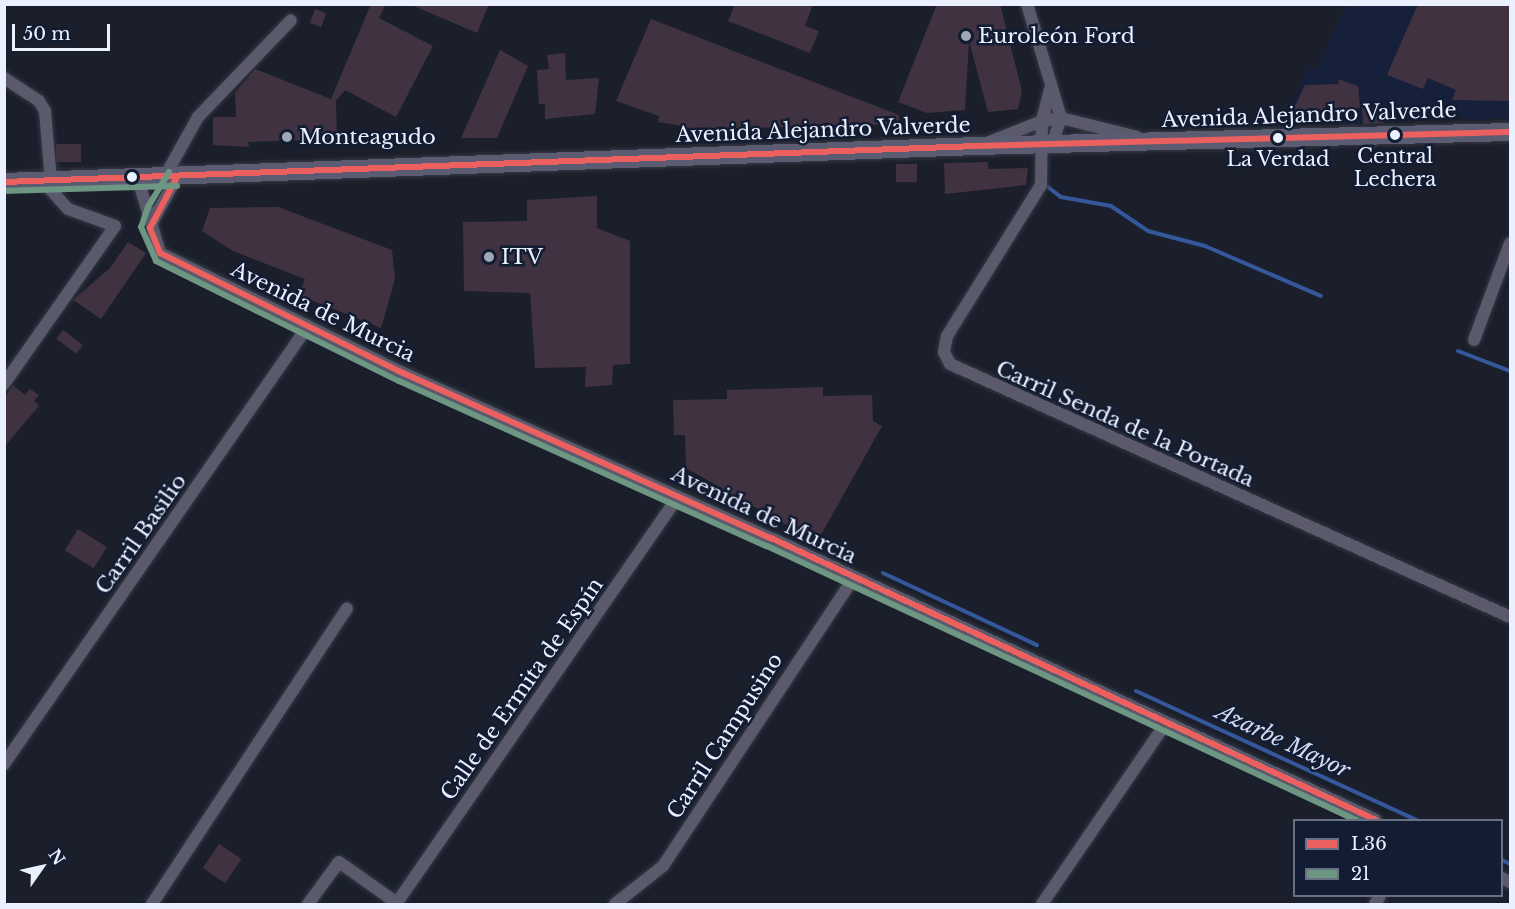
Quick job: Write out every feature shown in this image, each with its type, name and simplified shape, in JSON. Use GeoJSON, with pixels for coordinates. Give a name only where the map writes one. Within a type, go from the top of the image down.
{"type":"FeatureCollection","features":[{"type":"Feature","properties":{"kind":"main road","name":"Avenida Alejandro Valverde"},"geometry":{"type":"LineString","coordinates":[[47,181],[976,146],[1510,132]]}},
{"type":"Feature","properties":{"kind":"main road"},"geometry":{"type":"LineString","coordinates":[[4,182],[47,181]]}},
{"type":"Feature","properties":{"kind":"street"},"geometry":{"type":"LineString","coordinates":[[1027,4],[1050,90],[1061,118]]}},
{"type":"Feature","properties":{"kind":"street"},"geometry":{"type":"LineString","coordinates":[[150,228],[170,177],[198,117],[291,20]]}},
{"type":"Feature","properties":{"kind":"street"},"geometry":{"type":"LineString","coordinates":[[4,78],[39,101],[45,111],[47,181],[68,209],[115,226],[4,384]]}},
{"type":"Feature","properties":{"kind":"street","name":"Carril Senda de la Portada"},"geometry":{"type":"LineString","coordinates":[[1050,90],[1042,121],[1046,145],[1041,184],[947,336],[944,352],[950,364],[1510,617]]}},
{"type":"Feature","properties":{"kind":"street"},"geometry":{"type":"LineString","coordinates":[[1046,145],[1061,118]]}},
{"type":"Feature","properties":{"kind":"street"},"geometry":{"type":"LineString","coordinates":[[976,146],[1042,121],[1061,118],[1158,141]]}},
{"type":"Feature","properties":{"kind":"street","name":"Avenida de Murcia"},"geometry":{"type":"LineString","coordinates":[[138,178],[149,212],[150,228],[160,253],[403,373],[854,577],[1374,819]]}},
{"type":"Feature","properties":{"kind":"street"},"geometry":{"type":"LineString","coordinates":[[1474,340],[1510,243]]}},
{"type":"Feature","properties":{"kind":"street","name":"Carril Basilio"},"geometry":{"type":"LineString","coordinates":[[4,764],[308,326]]}},
{"type":"Feature","properties":{"kind":"street","name":"Calle de Ermita de Espín"},"geometry":{"type":"LineString","coordinates":[[396,904],[678,497]]}},
{"type":"Feature","properties":{"kind":"street","name":"Carril Campusino"},"geometry":{"type":"LineString","coordinates":[[615,904],[663,866],[854,577]]}},
{"type":"Feature","properties":{"kind":"street"},"geometry":{"type":"LineString","coordinates":[[152,904],[347,608]]}},
{"type":"Feature","properties":{"kind":"street"},"geometry":{"type":"LineString","coordinates":[[1042,904],[1166,723]]}},
{"type":"Feature","properties":{"kind":"street"},"geometry":{"type":"LineString","coordinates":[[308,904],[339,862],[396,904]]}},
{"type":"Feature","properties":{"kind":"shaded area"},"geometry":{"type":"Polygon","coordinates":[[[1346,5],[1510,5],[1510,118],[1472,120],[1448,112],[1384,115],[1384,123],[1283,124],[1308,68],[1317,70],[1346,5]]]}},
{"type":"Feature","properties":{"kind":"building"},"geometry":{"type":"Polygon","coordinates":[[[371,4],[386,4],[379,18],[433,46],[396,117],[345,90],[336,101],[337,139],[248,142],[249,147],[213,145],[213,117],[236,117],[235,93],[255,69],[331,99],[371,4]]]}},
{"type":"Feature","properties":{"kind":"building"},"geometry":{"type":"Polygon","coordinates":[[[409,4],[489,4],[477,33],[409,4]]]}},
{"type":"Feature","properties":{"kind":"building"},"geometry":{"type":"Polygon","coordinates":[[[735,4],[813,4],[805,26],[819,31],[810,53],[728,21],[735,4]]]}},
{"type":"Feature","properties":{"kind":"building","name":"Euroleón Ford"},"geometry":{"type":"Polygon","coordinates":[[[937,4],[1000,4],[1022,91],[1018,109],[988,112],[969,41],[965,110],[927,113],[898,102],[937,4]]]}},
{"type":"Feature","properties":{"kind":"building"},"geometry":{"type":"Polygon","coordinates":[[[1418,4],[1510,4],[1510,101],[1452,100],[1456,90],[1428,78],[1423,89],[1387,75],[1418,4]]]}},
{"type":"Feature","properties":{"kind":"building"},"geometry":{"type":"Polygon","coordinates":[[[315,9],[326,13],[321,27],[310,23],[315,9]]]}},
{"type":"Feature","properties":{"kind":"building"},"geometry":{"type":"Polygon","coordinates":[[[651,19],[899,115],[899,124],[682,130],[682,126],[658,122],[659,116],[616,101],[651,19]]]}},
{"type":"Feature","properties":{"kind":"building"},"geometry":{"type":"Polygon","coordinates":[[[500,50],[528,66],[497,138],[461,138],[500,50]]]}},
{"type":"Feature","properties":{"kind":"building"},"geometry":{"type":"Polygon","coordinates":[[[565,53],[566,80],[599,78],[595,114],[545,119],[545,104],[539,104],[537,70],[549,69],[547,55],[565,53]]]}},
{"type":"Feature","properties":{"kind":"building"},"geometry":{"type":"Polygon","coordinates":[[[1338,79],[1358,86],[1360,108],[1292,112],[1305,85],[1339,84],[1338,79]]]}},
{"type":"Feature","properties":{"kind":"building"},"geometry":{"type":"Polygon","coordinates":[[[1383,107],[1384,123],[1363,124],[1362,108],[1383,107]]]}},
{"type":"Feature","properties":{"kind":"building"},"geometry":{"type":"Polygon","coordinates":[[[56,144],[81,144],[81,162],[56,162],[56,144]]]}},
{"type":"Feature","properties":{"kind":"building"},"geometry":{"type":"Polygon","coordinates":[[[988,162],[988,169],[1028,168],[1026,185],[945,194],[944,163],[988,162]]]}},
{"type":"Feature","properties":{"kind":"building"},"geometry":{"type":"Polygon","coordinates":[[[896,164],[917,164],[917,182],[896,182],[896,164]]]}},
{"type":"Feature","properties":{"kind":"building"},"geometry":{"type":"Polygon","coordinates":[[[597,196],[597,228],[630,241],[630,364],[613,365],[612,385],[585,387],[586,367],[535,368],[530,293],[464,291],[463,222],[527,221],[527,200],[597,196]]]}},
{"type":"Feature","properties":{"kind":"building"},"geometry":{"type":"Polygon","coordinates":[[[278,207],[392,250],[395,279],[381,328],[299,295],[305,279],[233,251],[202,231],[210,208],[278,207]]]}},
{"type":"Feature","properties":{"kind":"building"},"geometry":{"type":"Polygon","coordinates":[[[128,242],[146,253],[101,319],[73,300],[110,268],[128,242]]]}},
{"type":"Feature","properties":{"kind":"building"},"geometry":{"type":"Polygon","coordinates":[[[63,330],[83,345],[76,354],[56,339],[63,330]]]}},
{"type":"Feature","properties":{"kind":"building"},"geometry":{"type":"Polygon","coordinates":[[[13,385],[25,395],[30,389],[39,395],[34,401],[39,406],[4,447],[4,398],[13,385]]]}},
{"type":"Feature","properties":{"kind":"building"},"geometry":{"type":"Polygon","coordinates":[[[823,387],[823,396],[872,395],[873,421],[882,426],[817,542],[686,468],[685,435],[674,435],[673,400],[727,399],[727,390],[823,387]]]}},
{"type":"Feature","properties":{"kind":"building"},"geometry":{"type":"Polygon","coordinates":[[[78,529],[107,547],[94,568],[65,550],[78,529]]]}},
{"type":"Feature","properties":{"kind":"building"},"geometry":{"type":"Polygon","coordinates":[[[219,844],[241,859],[225,883],[203,868],[219,844]]]}},
{"type":"Feature","properties":{"kind":"waterway"},"geometry":{"type":"LineString","coordinates":[[1048,187],[1061,197],[1111,206],[1148,231],[1205,246],[1321,296]]}},
{"type":"Feature","properties":{"kind":"waterway"},"geometry":{"type":"LineString","coordinates":[[1458,351],[1510,371]]}},
{"type":"Feature","properties":{"kind":"waterway","name":"Azarbe Mayor"},"geometry":{"type":"LineString","coordinates":[[883,573],[1037,645]]}},
{"type":"Feature","properties":{"kind":"waterway","name":"Azarbe Mayor"},"geometry":{"type":"LineString","coordinates":[[1136,691],[1415,819]]}},
{"type":"Feature","properties":{"kind":"waterway","name":"Azarbe Mayor"},"geometry":{"type":"LineString","coordinates":[[1503,860],[1510,864]]}},
{"type":"Feature","properties":{"kind":"transit line","name":"L36"},"geometry":{"type":"LineString","coordinates":[[4,182],[976,146],[1510,132]]}},
{"type":"Feature","properties":{"kind":"transit line","name":"21"},"geometry":{"type":"LineString","coordinates":[[169,172],[148,207],[141,227],[156,261],[399,381],[767,546],[1354,819]]}},
{"type":"Feature","properties":{"kind":"transit line","name":"L36"},"geometry":{"type":"LineString","coordinates":[[177,177],[150,228],[160,253],[403,373],[771,538],[1374,819]]}},
{"type":"Feature","properties":{"kind":"transit line","name":"21"},"geometry":{"type":"LineString","coordinates":[[4,191],[177,186]]}},
{"type":"Feature","properties":{"kind":"place","name":"Euroleón Ford"},"geometry":{"type":"Point","coordinates":[966,36]}},
{"type":"Feature","properties":{"kind":"place","name":"Central Lechera"},"geometry":{"type":"Point","coordinates":[1395,135]}},
{"type":"Feature","properties":{"kind":"place","name":"Monteagudo"},"geometry":{"type":"Point","coordinates":[287,137]}},
{"type":"Feature","properties":{"kind":"place","name":"La Verdad"},"geometry":{"type":"Point","coordinates":[1278,138]}},
{"type":"Feature","properties":{"kind":"place","name":"ITV"},"geometry":{"type":"Point","coordinates":[489,257]}}]}
